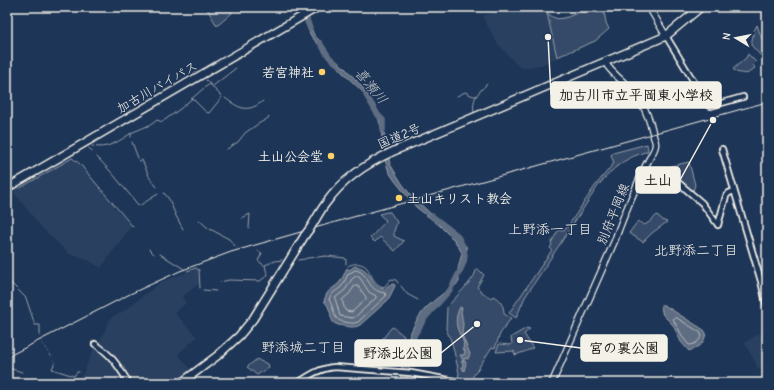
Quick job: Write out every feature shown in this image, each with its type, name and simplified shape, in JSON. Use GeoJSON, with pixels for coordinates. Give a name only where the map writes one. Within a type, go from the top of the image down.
{"type":"FeatureCollection","features":[{"type":"Feature","properties":{"kind":"highway","name":"加古川バイパス"},"geometry":{"type":"LineString","coordinates":[[7,188],[309,9],[318,7]]}},
{"type":"Feature","properties":{"kind":"highway","name":"国道2号"},"geometry":{"type":"LineString","coordinates":[[181,383],[217,356],[243,331],[259,310],[326,203],[343,184],[366,165],[389,153],[666,36],[701,7]]}},
{"type":"Feature","properties":{"kind":"highway","name":"加古川バイパス"},"geometry":{"type":"LineString","coordinates":[[7,183],[301,14]]}},
{"type":"Feature","properties":{"kind":"main road"},"geometry":{"type":"LineString","coordinates":[[649,7],[666,36]]}},
{"type":"Feature","properties":{"kind":"main road","name":"別府平岡線"},"geometry":{"type":"LineString","coordinates":[[552,383],[615,240],[636,186],[655,147],[652,128],[640,99],[608,68],[605,62]]}},
{"type":"Feature","properties":{"kind":"street"},"geometry":{"type":"LineString","coordinates":[[666,36],[708,105],[711,106],[743,97]]}},
{"type":"Feature","properties":{"kind":"street"},"geometry":{"type":"LineString","coordinates":[[722,149],[761,282],[767,308]]}},
{"type":"Feature","properties":{"kind":"street"},"geometry":{"type":"LineString","coordinates":[[674,179],[704,205],[718,225],[726,196],[734,191]]}},
{"type":"Feature","properties":{"kind":"street"},"geometry":{"type":"LineString","coordinates":[[94,344],[104,350],[111,357],[129,383]]}},
{"type":"Feature","properties":{"kind":"street"},"geometry":{"type":"LineString","coordinates":[[298,383],[316,371],[331,367],[411,373],[465,383]]}},
{"type":"Feature","properties":{"kind":"shaded area"},"geometry":{"type":"Polygon","coordinates":[[[206,7],[229,7],[232,13],[217,26],[206,7]]]}},
{"type":"Feature","properties":{"kind":"shaded area"},"geometry":{"type":"Polygon","coordinates":[[[514,7],[545,7],[553,17],[557,18],[576,14],[585,7],[604,7],[609,29],[595,42],[541,65],[521,68],[497,43],[483,18],[485,15],[514,7]]]}},
{"type":"Feature","properties":{"kind":"shaded area"},"geometry":{"type":"Polygon","coordinates":[[[591,8],[592,11],[595,10],[597,13],[604,11],[606,23],[609,29],[595,41],[557,57],[547,13],[555,18],[561,19],[581,11],[583,13],[591,8]]]}},
{"type":"Feature","properties":{"kind":"shaded area"},"geometry":{"type":"Polygon","coordinates":[[[757,25],[767,53],[763,56],[760,55],[751,45],[757,25]]]}},
{"type":"Feature","properties":{"kind":"shaded area"},"geometry":{"type":"Polygon","coordinates":[[[748,54],[756,62],[753,65],[755,68],[747,74],[736,72],[733,69],[746,58],[748,54]]]}},
{"type":"Feature","properties":{"kind":"shaded area"},"geometry":{"type":"Polygon","coordinates":[[[647,144],[648,151],[626,160],[614,168],[598,186],[525,297],[516,318],[509,313],[552,250],[550,248],[552,245],[551,243],[558,231],[566,229],[595,186],[614,163],[611,155],[613,153],[647,144]]]}},
{"type":"Feature","properties":{"kind":"shaded area"},"geometry":{"type":"Polygon","coordinates":[[[71,159],[81,166],[131,226],[101,268],[88,260],[69,254],[41,227],[14,193],[15,190],[71,159]]]}},
{"type":"Feature","properties":{"kind":"shaded area"},"geometry":{"type":"Polygon","coordinates":[[[689,162],[695,185],[693,191],[678,178],[671,166],[689,162]]]}},
{"type":"Feature","properties":{"kind":"shaded area"},"geometry":{"type":"Polygon","coordinates":[[[390,212],[397,222],[394,236],[404,241],[395,251],[380,237],[375,242],[370,238],[386,220],[379,214],[390,212]]]}},
{"type":"Feature","properties":{"kind":"shaded area"},"geometry":{"type":"Polygon","coordinates":[[[657,215],[667,222],[643,242],[629,233],[638,221],[644,225],[657,215]]]}},
{"type":"Feature","properties":{"kind":"shaded area"},"geometry":{"type":"Polygon","coordinates":[[[477,268],[484,275],[477,287],[491,298],[493,296],[498,299],[502,305],[504,314],[511,318],[500,334],[495,348],[492,347],[470,381],[458,379],[459,373],[452,343],[446,329],[447,307],[468,284],[474,276],[477,268]]]}},
{"type":"Feature","properties":{"kind":"shaded area"},"geometry":{"type":"Polygon","coordinates":[[[196,269],[199,270],[200,283],[182,297],[186,303],[175,313],[197,337],[178,354],[193,372],[176,383],[134,383],[115,356],[99,343],[109,321],[113,316],[121,313],[161,282],[196,269]]]}},
{"type":"Feature","properties":{"kind":"shaded area"},"geometry":{"type":"Polygon","coordinates":[[[393,327],[404,336],[401,350],[378,347],[377,346],[393,327]]]}},
{"type":"Feature","properties":{"kind":"shaded area"},"geometry":{"type":"Polygon","coordinates":[[[527,328],[530,329],[524,334],[533,348],[515,355],[514,351],[496,352],[499,344],[511,345],[511,337],[527,328]]]}},
{"type":"Feature","properties":{"kind":"shaded area"},"geometry":{"type":"Polygon","coordinates":[[[760,333],[767,339],[767,362],[758,370],[744,343],[760,333]]]}},
{"type":"Feature","properties":{"kind":"shaded area"},"geometry":{"type":"Polygon","coordinates":[[[96,347],[112,362],[126,383],[74,383],[84,372],[92,352],[96,347]]]}},
{"type":"Feature","properties":{"kind":"shaded area"},"geometry":{"type":"Polygon","coordinates":[[[257,359],[268,364],[269,367],[257,375],[247,367],[257,359]]]}},
{"type":"Feature","properties":{"kind":"water"},"geometry":{"type":"Polygon","coordinates":[[[308,21],[314,35],[331,56],[345,68],[366,91],[378,111],[383,123],[386,148],[390,164],[401,182],[409,193],[436,219],[457,235],[467,249],[459,273],[459,282],[431,311],[418,328],[410,346],[407,360],[406,383],[400,383],[404,353],[410,333],[426,308],[457,282],[457,273],[462,253],[455,241],[439,225],[416,207],[389,172],[383,149],[381,127],[376,111],[365,94],[341,71],[311,36],[305,22],[308,21]]]}},
{"type":"Feature","properties":{"kind":"water"},"geometry":{"type":"Polygon","coordinates":[[[355,266],[365,270],[379,287],[384,289],[389,285],[394,284],[395,286],[388,300],[360,325],[352,327],[339,325],[332,321],[329,308],[324,301],[325,297],[328,292],[340,281],[347,268],[349,270],[355,266]]]}},
{"type":"Feature","properties":{"kind":"water"},"geometry":{"type":"Polygon","coordinates":[[[661,305],[664,305],[704,330],[706,333],[705,337],[700,345],[689,351],[681,342],[673,325],[663,315],[661,305]]]}},
{"type":"Feature","properties":{"kind":"water"},"geometry":{"type":"Polygon","coordinates":[[[460,307],[462,308],[462,335],[470,354],[468,359],[465,358],[463,362],[465,361],[466,363],[464,371],[462,368],[463,363],[461,362],[463,360],[460,355],[464,355],[465,351],[463,349],[463,341],[456,321],[460,307]]]}},
{"type":"Feature","properties":{"kind":"waterway","name":"喜瀬川"},"geometry":{"type":"LineString","coordinates":[[303,7],[310,28]]}},
{"type":"Feature","properties":{"kind":"waterway","name":"喜瀬川"},"geometry":{"type":"LineString","coordinates":[[320,43],[329,57],[336,63]]}},
{"type":"Feature","properties":{"kind":"waterway"},"geometry":{"type":"LineString","coordinates":[[213,86],[236,68]]}},
{"type":"Feature","properties":{"kind":"waterway"},"geometry":{"type":"LineString","coordinates":[[192,98],[206,112],[209,113],[222,97],[206,80]]}},
{"type":"Feature","properties":{"kind":"waterway"},"geometry":{"type":"LineString","coordinates":[[131,133],[152,124],[157,120],[162,122],[210,84]]}},
{"type":"Feature","properties":{"kind":"waterway"},"geometry":{"type":"LineString","coordinates":[[474,114],[474,100],[487,84]]}},
{"type":"Feature","properties":{"kind":"waterway"},"geometry":{"type":"LineString","coordinates":[[457,96],[465,92],[476,96]]}},
{"type":"Feature","properties":{"kind":"waterway","name":"喜瀬川"},"geometry":{"type":"LineString","coordinates":[[366,95],[378,115],[383,120],[383,130]]}},
{"type":"Feature","properties":{"kind":"waterway"},"geometry":{"type":"LineString","coordinates":[[225,98],[235,105],[243,108],[252,107],[263,101]]}},
{"type":"Feature","properties":{"kind":"waterway"},"geometry":{"type":"LineString","coordinates":[[227,149],[238,142],[245,133],[269,117]]}},
{"type":"Feature","properties":{"kind":"waterway"},"geometry":{"type":"LineString","coordinates":[[92,146],[108,146],[118,142],[131,133],[131,137]]}},
{"type":"Feature","properties":{"kind":"waterway"},"geometry":{"type":"LineString","coordinates":[[132,142],[139,161],[142,160],[149,176]]}},
{"type":"Feature","properties":{"kind":"waterway"},"geometry":{"type":"LineString","coordinates":[[89,148],[92,152]]}},
{"type":"Feature","properties":{"kind":"waterway"},"geometry":{"type":"LineString","coordinates":[[97,157],[139,206],[158,194]]}},
{"type":"Feature","properties":{"kind":"waterway"},"geometry":{"type":"LineString","coordinates":[[20,188],[72,158],[80,164],[133,227]]}},
{"type":"Feature","properties":{"kind":"waterway"},"geometry":{"type":"LineString","coordinates":[[149,177],[157,187]]}},
{"type":"Feature","properties":{"kind":"waterway"},"geometry":{"type":"LineString","coordinates":[[164,193],[169,199],[183,229]]}},
{"type":"Feature","properties":{"kind":"waterway"},"geometry":{"type":"LineString","coordinates":[[242,218],[250,214],[249,228]]}},
{"type":"Feature","properties":{"kind":"waterway","name":"喜瀬川"},"geometry":{"type":"LineString","coordinates":[[406,383],[410,346],[415,334],[425,318],[450,290],[464,262],[465,255],[463,246],[457,235],[432,216]]}},
{"type":"Feature","properties":{"kind":"waterway"},"geometry":{"type":"LineString","coordinates":[[199,220],[208,228],[229,239],[236,247]]}},
{"type":"Feature","properties":{"kind":"waterway"},"geometry":{"type":"LineString","coordinates":[[149,249],[154,254]]}},
{"type":"Feature","properties":{"kind":"waterway"},"geometry":{"type":"LineString","coordinates":[[258,251],[262,253],[258,261],[264,265]]}},
{"type":"Feature","properties":{"kind":"waterway"},"geometry":{"type":"LineString","coordinates":[[160,254],[184,269]]}},
{"type":"Feature","properties":{"kind":"waterway"},"geometry":{"type":"LineString","coordinates":[[298,260],[326,256],[345,258],[346,264]]}},
{"type":"Feature","properties":{"kind":"waterway"},"geometry":{"type":"LineString","coordinates":[[220,282],[229,280],[260,281],[268,275],[265,265],[282,260]]}},
{"type":"Feature","properties":{"kind":"waterway"},"geometry":{"type":"LineString","coordinates":[[348,266],[352,264],[365,266],[376,282],[381,286],[384,287],[391,279],[396,280],[398,283]]}},
{"type":"Feature","properties":{"kind":"waterway"},"geometry":{"type":"LineString","coordinates":[[187,271],[196,268],[199,270],[200,288]]}},
{"type":"Feature","properties":{"kind":"waterway"},"geometry":{"type":"LineString","coordinates":[[7,279],[26,298],[35,325],[40,325],[40,336]]}},
{"type":"Feature","properties":{"kind":"waterway"},"geometry":{"type":"LineString","coordinates":[[401,286],[407,294],[418,300]]}},
{"type":"Feature","properties":{"kind":"waterway"},"geometry":{"type":"LineString","coordinates":[[203,290],[216,291]]}},
{"type":"Feature","properties":{"kind":"waterway"},"geometry":{"type":"LineString","coordinates":[[42,343],[51,356]]}},
{"type":"Feature","properties":{"kind":"waterway"},"geometry":{"type":"LineString","coordinates":[[54,361],[55,362],[52,369],[74,376],[77,372],[79,372]]}},
{"type":"Feature","properties":{"kind":"waterway"},"geometry":{"type":"LineString","coordinates":[[7,366],[22,372]]}},
{"type":"Feature","properties":{"kind":"railway"},"geometry":{"type":"LineString","coordinates":[[7,357],[130,294],[180,271],[231,252],[767,102]]}},
{"type":"Feature","properties":{"kind":"place","name":"加古川市立平岡東小学校"},"geometry":{"type":"Point","coordinates":[548,37]}},
{"type":"Feature","properties":{"kind":"place","name":"若宮神社"},"geometry":{"type":"Point","coordinates":[322,72]}},
{"type":"Feature","properties":{"kind":"place","name":"土山"},"geometry":{"type":"Point","coordinates":[713,120]}},
{"type":"Feature","properties":{"kind":"place","name":"土山公会堂"},"geometry":{"type":"Point","coordinates":[331,156]}},
{"type":"Feature","properties":{"kind":"place","name":"土山キリスト教会"},"geometry":{"type":"Point","coordinates":[399,198]}},
{"type":"Feature","properties":{"kind":"place","name":"野添北公園"},"geometry":{"type":"Point","coordinates":[477,324]}},
{"type":"Feature","properties":{"kind":"place","name":"宮の裏公園"},"geometry":{"type":"Point","coordinates":[520,340]}},
{"type":"Feature","properties":{"kind":"district","name":"上野添一丁目"},"geometry":{"type":"Point","coordinates":[550,229]}},
{"type":"Feature","properties":{"kind":"district","name":"北野添二丁目"},"geometry":{"type":"Point","coordinates":[696,250]}},
{"type":"Feature","properties":{"kind":"district","name":"野添城二丁目"},"geometry":{"type":"Point","coordinates":[303,347]}}]}
